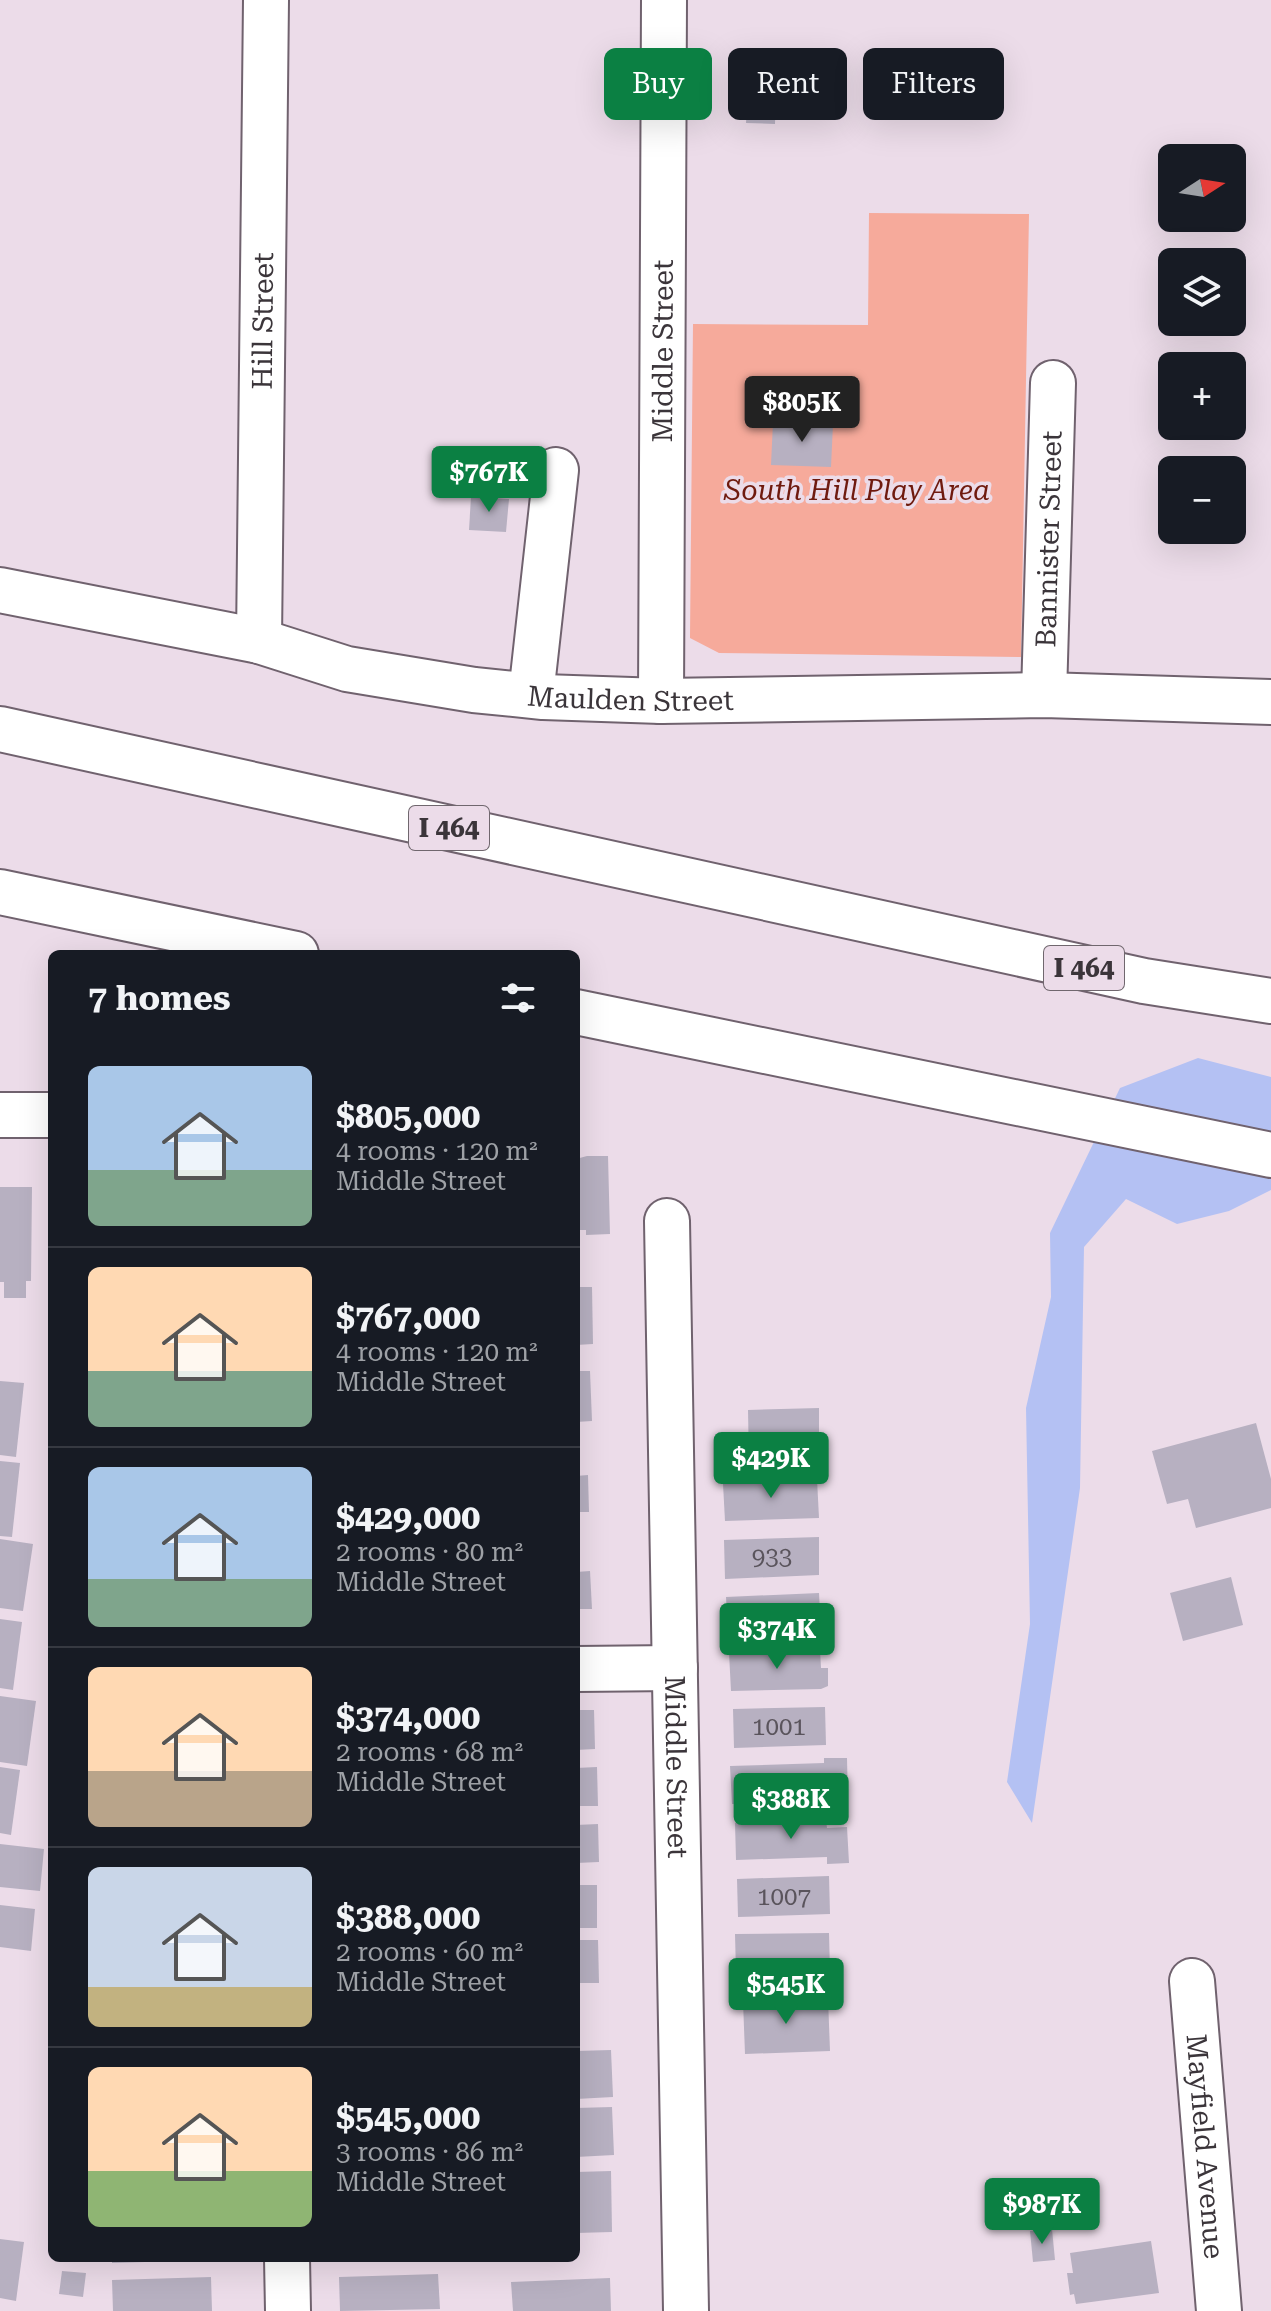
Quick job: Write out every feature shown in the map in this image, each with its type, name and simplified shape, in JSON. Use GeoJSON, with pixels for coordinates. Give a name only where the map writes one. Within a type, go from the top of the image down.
{"type":"FeatureCollection","features":[{"type":"Feature","properties":{"kind":"main road","name":"Hill Street"},"geometry":{"type":"LineString","coordinates":[[259,641],[266,0]]}},
{"type":"Feature","properties":{"kind":"main road","name":"Middle Street"},"geometry":{"type":"LineString","coordinates":[[661,701],[664,0]]}},
{"type":"Feature","properties":{"kind":"main road","name":"Bannister Street"},"geometry":{"type":"LineString","coordinates":[[1044,695],[1053,383]]}},
{"type":"Feature","properties":{"kind":"main road"},"geometry":{"type":"LineString","coordinates":[[531,695],[556,470]]}},
{"type":"Feature","properties":{"kind":"main road","name":"Maulden Street"},"geometry":{"type":"LineString","coordinates":[[0,590],[259,641],[347,669],[474,690],[661,701],[1044,695],[1271,702]]}},
{"type":"Feature","properties":{"kind":"main road","name":"I 464"},"geometry":{"type":"LineString","coordinates":[[0,729],[1144,981],[1271,1001]]}},
{"type":"Feature","properties":{"kind":"main road"},"geometry":{"type":"LineString","coordinates":[[0,892],[277,950]]}},
{"type":"Feature","properties":{"kind":"main road"},"geometry":{"type":"LineString","coordinates":[[580,1013],[1271,1155]]}},
{"type":"Feature","properties":{"kind":"main road"},"geometry":{"type":"LineString","coordinates":[[0,1115],[48,1115]]}},
{"type":"Feature","properties":{"kind":"main road","name":"Middle Street"},"geometry":{"type":"LineString","coordinates":[[667,1221],[686,2311]]}},
{"type":"Feature","properties":{"kind":"main road"},"geometry":{"type":"LineString","coordinates":[[580,1669],[675,1668]]}},
{"type":"Feature","properties":{"kind":"main road","name":"Mayfield Avenue"},"geometry":{"type":"LineString","coordinates":[[1192,1981],[1219,2311]]}},
{"type":"Feature","properties":{"kind":"main road"},"geometry":{"type":"LineString","coordinates":[[287,2262],[288,2311]]}},
{"type":"Feature","properties":{"kind":"green space","name":"South Hill Play Area"},"geometry":{"type":"Polygon","coordinates":[[[869,213],[1029,214],[1021,657],[719,653],[690,638],[693,324],[868,325],[869,213]]]}},
{"type":"Feature","properties":{"kind":"water"},"geometry":{"type":"Polygon","coordinates":[[[1198,1058],[1271,1077],[1271,1190],[1229,1211],[1177,1224],[1126,1199],[1084,1247],[1080,1488],[1032,1823],[1007,1782],[1030,1624],[1026,1408],[1051,1297],[1050,1233],[1120,1088],[1198,1058]]]}},
{"type":"Feature","properties":{"kind":"building"},"geometry":{"type":"Polygon","coordinates":[[[746,120],[775,120],[775,124],[746,123],[746,120]]]}},
{"type":"Feature","properties":{"kind":"building"},"geometry":{"type":"Polygon","coordinates":[[[773,422],[833,424],[831,467],[771,465],[773,422]]]}},
{"type":"Feature","properties":{"kind":"building"},"geometry":{"type":"Polygon","coordinates":[[[471,497],[509,499],[506,532],[469,530],[471,497]]]}},
{"type":"Feature","properties":{"kind":"building"},"geometry":{"type":"Polygon","coordinates":[[[608,1156],[610,1234],[586,1235],[586,1230],[580,1230],[580,1158],[608,1156]]]}},
{"type":"Feature","properties":{"kind":"building"},"geometry":{"type":"Polygon","coordinates":[[[0,1187],[32,1187],[31,1281],[26,1281],[26,1298],[4,1298],[4,1282],[0,1282],[0,1187]]]}},
{"type":"Feature","properties":{"kind":"building"},"geometry":{"type":"Polygon","coordinates":[[[580,1287],[592,1287],[593,1344],[580,1345],[580,1287]]]}},
{"type":"Feature","properties":{"kind":"building"},"geometry":{"type":"Polygon","coordinates":[[[580,1371],[590,1371],[592,1421],[580,1422],[580,1371]]]}},
{"type":"Feature","properties":{"kind":"building"},"geometry":{"type":"Polygon","coordinates":[[[0,1381],[24,1383],[16,1457],[0,1455],[0,1381]]]}},
{"type":"Feature","properties":{"kind":"building"},"geometry":{"type":"Polygon","coordinates":[[[819,1408],[819,1462],[749,1463],[748,1410],[819,1408]]]}},
{"type":"Feature","properties":{"kind":"building"},"geometry":{"type":"Polygon","coordinates":[[[1256,1423],[1271,1479],[1271,1508],[1196,1528],[1188,1499],[1167,1504],[1152,1451],[1256,1423]]]}},
{"type":"Feature","properties":{"kind":"building"},"geometry":{"type":"Polygon","coordinates":[[[0,1461],[20,1463],[12,1537],[0,1536],[0,1461]]]}},
{"type":"Feature","properties":{"kind":"building"},"geometry":{"type":"Polygon","coordinates":[[[588,1475],[589,1512],[580,1512],[580,1476],[588,1475]]]}},
{"type":"Feature","properties":{"kind":"building"},"geometry":{"type":"Polygon","coordinates":[[[817,1479],[819,1518],[725,1521],[723,1484],[817,1479]]]}},
{"type":"Feature","properties":{"kind":"building"},"geometry":{"type":"Polygon","coordinates":[[[819,1537],[819,1575],[725,1579],[724,1540],[819,1537]]]}},
{"type":"Feature","properties":{"kind":"building"},"geometry":{"type":"Polygon","coordinates":[[[0,1539],[33,1544],[23,1611],[0,1608],[0,1539]]]}},
{"type":"Feature","properties":{"kind":"building"},"geometry":{"type":"Polygon","coordinates":[[[590,1571],[592,1609],[580,1609],[580,1572],[590,1571]]]}},
{"type":"Feature","properties":{"kind":"building"},"geometry":{"type":"Polygon","coordinates":[[[1231,1577],[1243,1625],[1183,1641],[1170,1593],[1231,1577]]]}},
{"type":"Feature","properties":{"kind":"building"},"geometry":{"type":"Polygon","coordinates":[[[819,1593],[821,1631],[728,1635],[726,1597],[819,1593]]]}},
{"type":"Feature","properties":{"kind":"building"},"geometry":{"type":"Polygon","coordinates":[[[0,1619],[22,1622],[13,1690],[0,1688],[0,1619]]]}},
{"type":"Feature","properties":{"kind":"building"},"geometry":{"type":"Polygon","coordinates":[[[820,1650],[821,1668],[828,1668],[828,1686],[821,1689],[731,1691],[729,1653],[820,1650]]]}},
{"type":"Feature","properties":{"kind":"building"},"geometry":{"type":"Polygon","coordinates":[[[0,1696],[36,1701],[27,1766],[0,1762],[0,1696]]]}},
{"type":"Feature","properties":{"kind":"building"},"geometry":{"type":"Polygon","coordinates":[[[825,1707],[826,1745],[734,1748],[733,1709],[825,1707]]]}},
{"type":"Feature","properties":{"kind":"building"},"geometry":{"type":"Polygon","coordinates":[[[580,1710],[594,1710],[595,1749],[580,1750],[580,1710]]]}},
{"type":"Feature","properties":{"kind":"building"},"geometry":{"type":"Polygon","coordinates":[[[824,1758],[847,1758],[848,1801],[732,1804],[730,1766],[824,1763],[824,1758]]]}},
{"type":"Feature","properties":{"kind":"building"},"geometry":{"type":"Polygon","coordinates":[[[0,1767],[20,1770],[11,1835],[0,1833],[0,1767]]]}},
{"type":"Feature","properties":{"kind":"building"},"geometry":{"type":"Polygon","coordinates":[[[597,1767],[598,1806],[580,1806],[580,1768],[597,1767]]]}},
{"type":"Feature","properties":{"kind":"building"},"geometry":{"type":"Polygon","coordinates":[[[826,1820],[827,1828],[847,1827],[849,1863],[827,1864],[827,1857],[736,1860],[735,1823],[826,1820]]]}},
{"type":"Feature","properties":{"kind":"building"},"geometry":{"type":"Polygon","coordinates":[[[598,1824],[599,1862],[580,1863],[580,1825],[598,1824]]]}},
{"type":"Feature","properties":{"kind":"building"},"geometry":{"type":"Polygon","coordinates":[[[0,1844],[44,1849],[40,1891],[0,1887],[0,1844]]]}},
{"type":"Feature","properties":{"kind":"building"},"geometry":{"type":"Polygon","coordinates":[[[829,1876],[830,1914],[738,1917],[737,1879],[829,1876]]]}},
{"type":"Feature","properties":{"kind":"building"},"geometry":{"type":"Polygon","coordinates":[[[580,1885],[597,1885],[597,1928],[580,1928],[580,1885]]]}},
{"type":"Feature","properties":{"kind":"building"},"geometry":{"type":"Polygon","coordinates":[[[0,1905],[35,1909],[31,1951],[0,1947],[0,1905]]]}},
{"type":"Feature","properties":{"kind":"building"},"geometry":{"type":"Polygon","coordinates":[[[829,1933],[830,1972],[736,1973],[735,1934],[829,1933]]]}},
{"type":"Feature","properties":{"kind":"building"},"geometry":{"type":"Polygon","coordinates":[[[580,1940],[598,1940],[599,1983],[580,1983],[580,1940]]]}},
{"type":"Feature","properties":{"kind":"building"},"geometry":{"type":"Polygon","coordinates":[[[828,1998],[830,2051],[745,2054],[743,2001],[828,1998]]]}},
{"type":"Feature","properties":{"kind":"building"},"geometry":{"type":"Polygon","coordinates":[[[611,2050],[613,2097],[580,2099],[580,2051],[611,2050]]]}},
{"type":"Feature","properties":{"kind":"building"},"geometry":{"type":"Polygon","coordinates":[[[612,2107],[614,2155],[580,2157],[580,2108],[612,2107]]]}},
{"type":"Feature","properties":{"kind":"building"},"geometry":{"type":"Polygon","coordinates":[[[611,2171],[612,2232],[580,2233],[580,2172],[611,2171]]]}},
{"type":"Feature","properties":{"kind":"building"},"geometry":{"type":"Polygon","coordinates":[[[1052,2229],[1055,2260],[1033,2262],[1030,2231],[1052,2229]]]}},
{"type":"Feature","properties":{"kind":"building"},"geometry":{"type":"Polygon","coordinates":[[[0,2239],[24,2242],[16,2301],[0,2298],[0,2239]]]}},
{"type":"Feature","properties":{"kind":"building"},"geometry":{"type":"Polygon","coordinates":[[[1151,2241],[1159,2293],[1076,2304],[1074,2294],[1070,2295],[1067,2273],[1073,2273],[1070,2253],[1151,2241]]]}},
{"type":"Feature","properties":{"kind":"building"},"geometry":{"type":"Polygon","coordinates":[[[62,2271],[86,2273],[83,2297],[59,2294],[62,2271]]]}},
{"type":"Feature","properties":{"kind":"building"},"geometry":{"type":"Polygon","coordinates":[[[438,2274],[440,2309],[340,2311],[339,2277],[438,2274]]]}},
{"type":"Feature","properties":{"kind":"building"},"geometry":{"type":"Polygon","coordinates":[[[211,2277],[212,2311],[113,2311],[112,2280],[211,2277]]]}},
{"type":"Feature","properties":{"kind":"building"},"geometry":{"type":"Polygon","coordinates":[[[610,2278],[611,2311],[513,2311],[511,2282],[610,2278]]]}}]}
